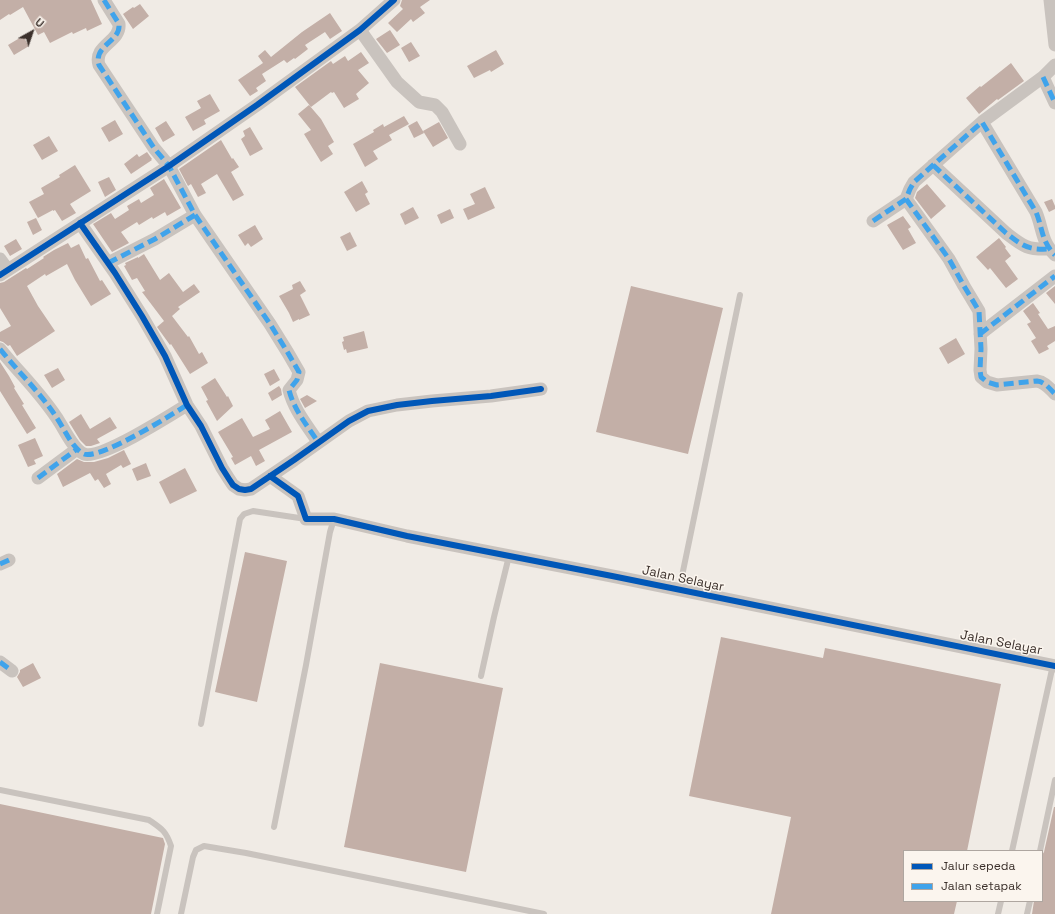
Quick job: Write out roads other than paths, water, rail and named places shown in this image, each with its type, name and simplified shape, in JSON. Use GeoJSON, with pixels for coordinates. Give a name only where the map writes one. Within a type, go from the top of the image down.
{"type":"FeatureCollection","features":[{"type":"Feature","properties":{"kind":"street"},"geometry":{"type":"LineString","coordinates":[[104,0],[119,24],[119,28],[117,34],[99,53],[99,64],[154,148],[169,166],[195,215],[270,324],[299,372],[296,380],[289,390],[291,399],[318,442]]}},
{"type":"Feature","properties":{"kind":"street"},"geometry":{"type":"LineString","coordinates":[[0,259],[4,272],[169,166],[257,105],[360,30],[394,0]]}},
{"type":"Feature","properties":{"kind":"street"},"geometry":{"type":"LineString","coordinates":[[1050,0],[1055,45]]}},
{"type":"Feature","properties":{"kind":"street"},"geometry":{"type":"LineString","coordinates":[[360,30],[397,82],[419,102],[435,105],[442,112],[460,144]]}},
{"type":"Feature","properties":{"kind":"street"},"geometry":{"type":"LineString","coordinates":[[873,221],[906,199],[914,182],[982,122],[1043,77],[1055,65]]}},
{"type":"Feature","properties":{"kind":"street"},"geometry":{"type":"LineString","coordinates":[[1043,77],[1055,103]]}},
{"type":"Feature","properties":{"kind":"street"},"geometry":{"type":"LineString","coordinates":[[982,122],[1036,212],[1045,243],[1052,252]]}},
{"type":"Feature","properties":{"kind":"street"},"geometry":{"type":"LineString","coordinates":[[933,165],[1006,233],[1032,249],[1052,252]]}},
{"type":"Feature","properties":{"kind":"street"},"geometry":{"type":"LineString","coordinates":[[906,199],[949,259],[979,310],[981,349],[980,370],[982,377],[986,382],[997,385],[1037,381],[1042,382],[1055,394]]}},
{"type":"Feature","properties":{"kind":"street"},"geometry":{"type":"LineString","coordinates":[[108,263],[155,239],[195,215]]}},
{"type":"Feature","properties":{"kind":"street"},"geometry":{"type":"LineString","coordinates":[[80,223],[142,316],[165,356],[188,405],[201,426],[222,468],[233,485],[239,489],[250,489],[294,460],[349,420],[377,408],[432,400],[491,396],[541,389]]}},
{"type":"Feature","properties":{"kind":"street"},"geometry":{"type":"LineString","coordinates":[[980,334],[1055,276]]}},
{"type":"Feature","properties":{"kind":"street"},"geometry":{"type":"LineString","coordinates":[[0,349],[42,398],[77,449],[84,454],[89,455],[97,453],[141,433],[188,405]]}},
{"type":"Feature","properties":{"kind":"street"},"geometry":{"type":"LineString","coordinates":[[38,478],[77,449]]}},
{"type":"Feature","properties":{"kind":"street"},"geometry":{"type":"LineString","coordinates":[[270,476],[298,496],[306,519]]}},
{"type":"Feature","properties":{"kind":"street","name":"Jalan Selayar"},"geometry":{"type":"LineString","coordinates":[[306,519],[334,519],[407,536],[1054,663]]}},
{"type":"Feature","properties":{"kind":"street"},"geometry":{"type":"LineString","coordinates":[[0,662],[12,671]]}},
{"type":"Feature","properties":{"kind":"lane"},"geometry":{"type":"LineString","coordinates":[[682,590],[682,576],[740,295]]}},
{"type":"Feature","properties":{"kind":"lane","name":"Jalan Selayar"},"geometry":{"type":"LineString","coordinates":[[201,724],[240,519],[244,514],[253,511],[306,519]]}},
{"type":"Feature","properties":{"kind":"lane"},"geometry":{"type":"LineString","coordinates":[[274,827],[306,665],[330,532],[334,519]]}},
{"type":"Feature","properties":{"kind":"lane"},"geometry":{"type":"LineString","coordinates":[[481,676],[509,556]]}},
{"type":"Feature","properties":{"kind":"lane"},"geometry":{"type":"LineString","coordinates":[[1012,850],[1054,663]]}},
{"type":"Feature","properties":{"kind":"lane"},"geometry":{"type":"LineString","coordinates":[[1040,850],[1055,780]]}},
{"type":"Feature","properties":{"kind":"lane"},"geometry":{"type":"LineString","coordinates":[[0,790],[149,820],[162,829],[168,837],[171,846],[157,914]]}},
{"type":"Feature","properties":{"kind":"lane"},"geometry":{"type":"LineString","coordinates":[[181,914],[192,857],[196,850],[204,846],[253,854],[544,914]]}},
{"type":"Feature","properties":{"kind":"lane"},"geometry":{"type":"LineString","coordinates":[[998,914],[1001,902]]}},
{"type":"Feature","properties":{"kind":"lane"},"geometry":{"type":"LineString","coordinates":[[1027,914],[1030,902]]}}]}
